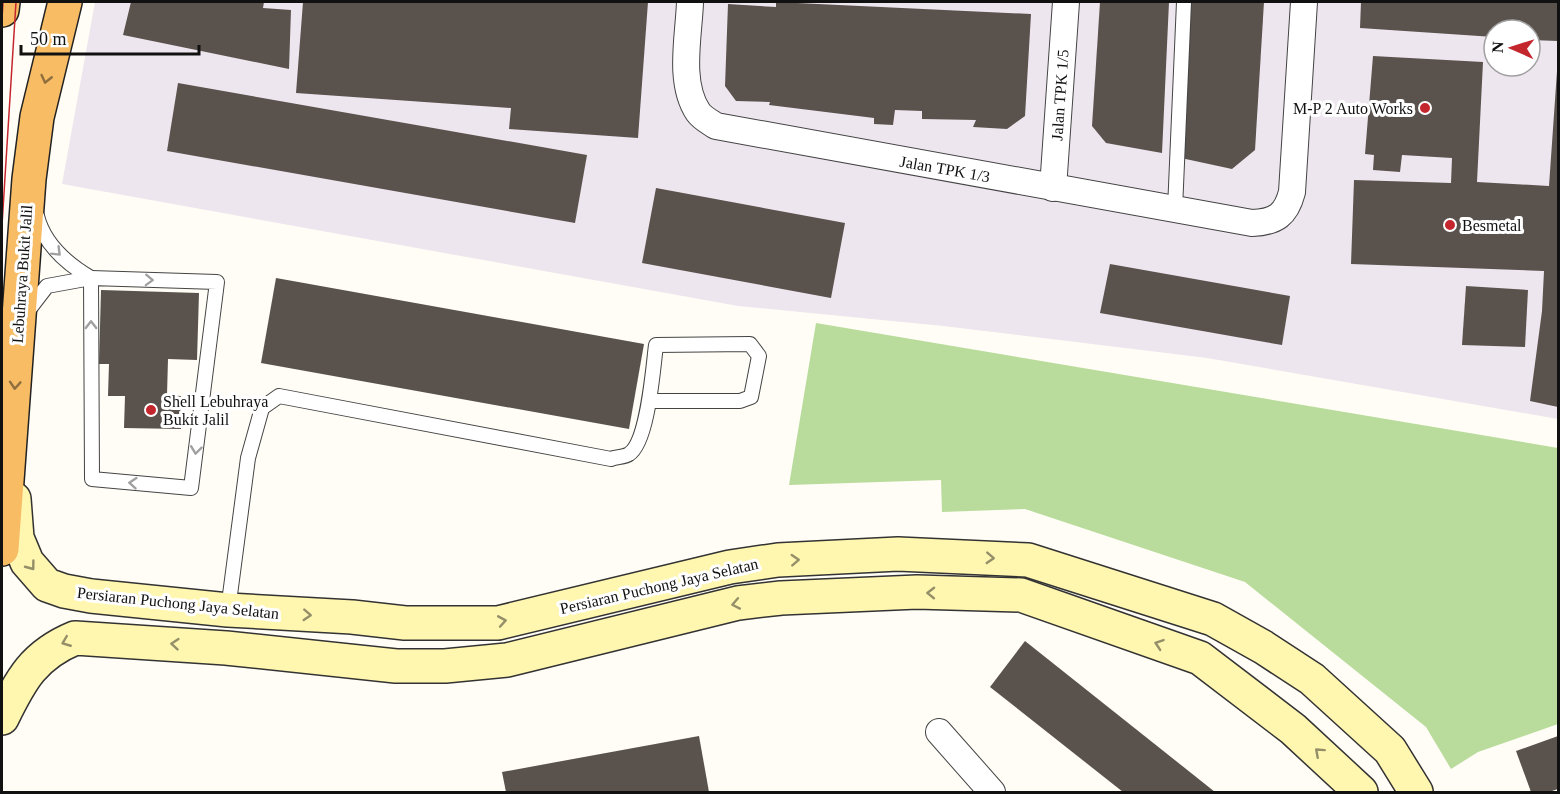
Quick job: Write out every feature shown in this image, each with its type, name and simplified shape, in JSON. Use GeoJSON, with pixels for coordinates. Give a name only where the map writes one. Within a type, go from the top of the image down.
{"type":"FeatureCollection","features":[{"type":"Feature","properties":{"kind":"highway"},"geometry":{"type":"LineString","coordinates":[[2,10],[3,2]]}},
{"type":"Feature","properties":{"kind":"highway","name":"Lebuhraya Bukit Jalil"},"geometry":{"type":"LineString","coordinates":[[2,549],[29,179],[38,117],[65,2]]}},
{"type":"Feature","properties":{"kind":"main road","name":"Persiaran Puchong Jaya Selatan"},"geometry":{"type":"LineString","coordinates":[[10,448],[17,538],[27,562],[47,585],[91,596],[228,610],[352,617],[405,623],[498,623],[730,567],[778,560],[898,554],[1028,560],[1213,619],[1263,647],[1312,679],[1390,750],[1416,792]]}},
{"type":"Feature","properties":{"kind":"main road"},"geometry":{"type":"LineString","coordinates":[[2,718],[29,670],[52,647],[75,638],[226,648],[396,666],[445,666],[507,660],[738,603],[781,598],[917,592],[1021,596],[1200,658],[1293,729],[1361,792]]}},
{"type":"Feature","properties":{"kind":"main road"},"geometry":{"type":"LineString","coordinates":[[226,648],[228,610]]}},
{"type":"Feature","properties":{"kind":"street","name":"Jalan TPK 1/3"},"geometry":{"type":"LineString","coordinates":[[690,2],[687,76],[690,97],[699,114],[716,126],[1252,223],[1277,218],[1288,207],[1292,192],[1304,2]]}},
{"type":"Feature","properties":{"kind":"street","name":"Jalan TPK 1/5"},"geometry":{"type":"LineString","coordinates":[[1053,188],[1066,2]]}},
{"type":"Feature","properties":{"kind":"street"},"geometry":{"type":"LineString","coordinates":[[939,732],[992,792]]}},
{"type":"Feature","properties":{"kind":"lane"},"geometry":{"type":"LineString","coordinates":[[1175,209],[1184,2]]}},
{"type":"Feature","properties":{"kind":"lane"},"geometry":{"type":"LineString","coordinates":[[29,179],[40,228],[49,244],[75,269],[91,278]]}},
{"type":"Feature","properties":{"kind":"lane"},"geometry":{"type":"LineString","coordinates":[[18,327],[34,300],[47,286],[91,278],[217,282],[191,488],[92,479],[91,278]]}},
{"type":"Feature","properties":{"kind":"lane"},"geometry":{"type":"LineString","coordinates":[[228,610],[248,458],[262,408],[279,396],[611,459],[629,454],[638,445],[649,401],[656,345],[750,344],[759,356],[751,397],[740,401],[649,401]]}},
{"type":"Feature","properties":{"kind":"shaded area"},"geometry":{"type":"Polygon","coordinates":[[[95,2],[1558,2],[1558,419],[1207,358],[943,326],[738,306],[62,184],[95,2]]]}},
{"type":"Feature","properties":{"kind":"green space"},"geometry":{"type":"Polygon","coordinates":[[[816,323],[1558,448],[1558,724],[1478,752],[1451,769],[1426,727],[1245,582],[1025,509],[942,512],[941,480],[789,485],[816,323]]]}},
{"type":"Feature","properties":{"kind":"building"},"geometry":{"type":"Polygon","coordinates":[[[131,2],[264,2],[263,8],[291,10],[289,69],[123,35],[131,2]]]}},
{"type":"Feature","properties":{"kind":"building"},"geometry":{"type":"Polygon","coordinates":[[[303,2],[648,2],[638,138],[509,129],[511,108],[296,93],[303,2]]]}},
{"type":"Feature","properties":{"kind":"building"},"geometry":{"type":"Polygon","coordinates":[[[776,2],[1031,14],[1025,116],[1007,129],[973,127],[976,120],[922,119],[922,111],[895,110],[893,125],[874,124],[874,118],[769,105],[770,102],[736,101],[725,86],[728,4],[776,7],[776,2]]]}},
{"type":"Feature","properties":{"kind":"building"},"geometry":{"type":"Polygon","coordinates":[[[1100,2],[1169,2],[1162,153],[1106,143],[1092,126],[1100,2]]]}},
{"type":"Feature","properties":{"kind":"building"},"geometry":{"type":"Polygon","coordinates":[[[1190,2],[1264,2],[1255,150],[1232,169],[1181,158],[1190,2]]]}},
{"type":"Feature","properties":{"kind":"building"},"geometry":{"type":"Polygon","coordinates":[[[1361,2],[1558,2],[1558,41],[1542,40],[1542,18],[1482,18],[1482,36],[1360,28],[1361,2]]]}},
{"type":"Feature","properties":{"kind":"building"},"geometry":{"type":"Polygon","coordinates":[[[1373,56],[1482,62],[1477,182],[1549,186],[1558,57],[1558,407],[1530,401],[1542,311],[1544,271],[1351,264],[1354,180],[1451,183],[1452,158],[1402,155],[1400,172],[1373,170],[1374,155],[1365,154],[1373,56]]]}},
{"type":"Feature","properties":{"kind":"building"},"geometry":{"type":"Polygon","coordinates":[[[178,83],[587,155],[575,223],[167,151],[178,83]]]}},
{"type":"Feature","properties":{"kind":"building"},"geometry":{"type":"Polygon","coordinates":[[[656,188],[845,223],[831,298],[642,263],[656,188]]]}},
{"type":"Feature","properties":{"kind":"building"},"geometry":{"type":"Polygon","coordinates":[[[1110,264],[1290,296],[1282,345],[1100,313],[1110,264]]]}},
{"type":"Feature","properties":{"kind":"building"},"geometry":{"type":"Polygon","coordinates":[[[276,278],[644,344],[629,429],[261,363],[276,278]]]}},
{"type":"Feature","properties":{"kind":"building"},"geometry":{"type":"Polygon","coordinates":[[[1466,286],[1528,290],[1525,347],[1462,345],[1466,286]]]}},
{"type":"Feature","properties":{"kind":"building"},"geometry":{"type":"Polygon","coordinates":[[[101,290],[199,293],[197,360],[168,359],[167,395],[181,396],[181,429],[124,428],[125,396],[108,396],[109,364],[99,364],[101,290]]]}},
{"type":"Feature","properties":{"kind":"building"},"geometry":{"type":"Polygon","coordinates":[[[1025,641],[1215,792],[1123,792],[990,687],[1025,641]]]}},
{"type":"Feature","properties":{"kind":"building"},"geometry":{"type":"Polygon","coordinates":[[[699,736],[709,792],[506,792],[502,772],[699,736]]]}},
{"type":"Feature","properties":{"kind":"building"},"geometry":{"type":"Polygon","coordinates":[[[1558,736],[1558,789],[1549,792],[1531,792],[1516,751],[1558,736]]]}},
{"type":"Feature","properties":{"kind":"tram line"},"geometry":{"type":"LineString","coordinates":[[2,19],[3,2]]}},
{"type":"Feature","properties":{"kind":"tram line"},"geometry":{"type":"LineString","coordinates":[[2,225],[16,2]]}},
{"type":"Feature","properties":{"kind":"place","name":"M-P 2 Auto Works"},"geometry":{"type":"Point","coordinates":[1425,108]}},
{"type":"Feature","properties":{"kind":"place","name":"Besmetal"},"geometry":{"type":"Point","coordinates":[1450,225]}},
{"type":"Feature","properties":{"kind":"place","name":"Shell Lebuhraya Bukit Jalil"},"geometry":{"type":"Point","coordinates":[151,410]}}]}
